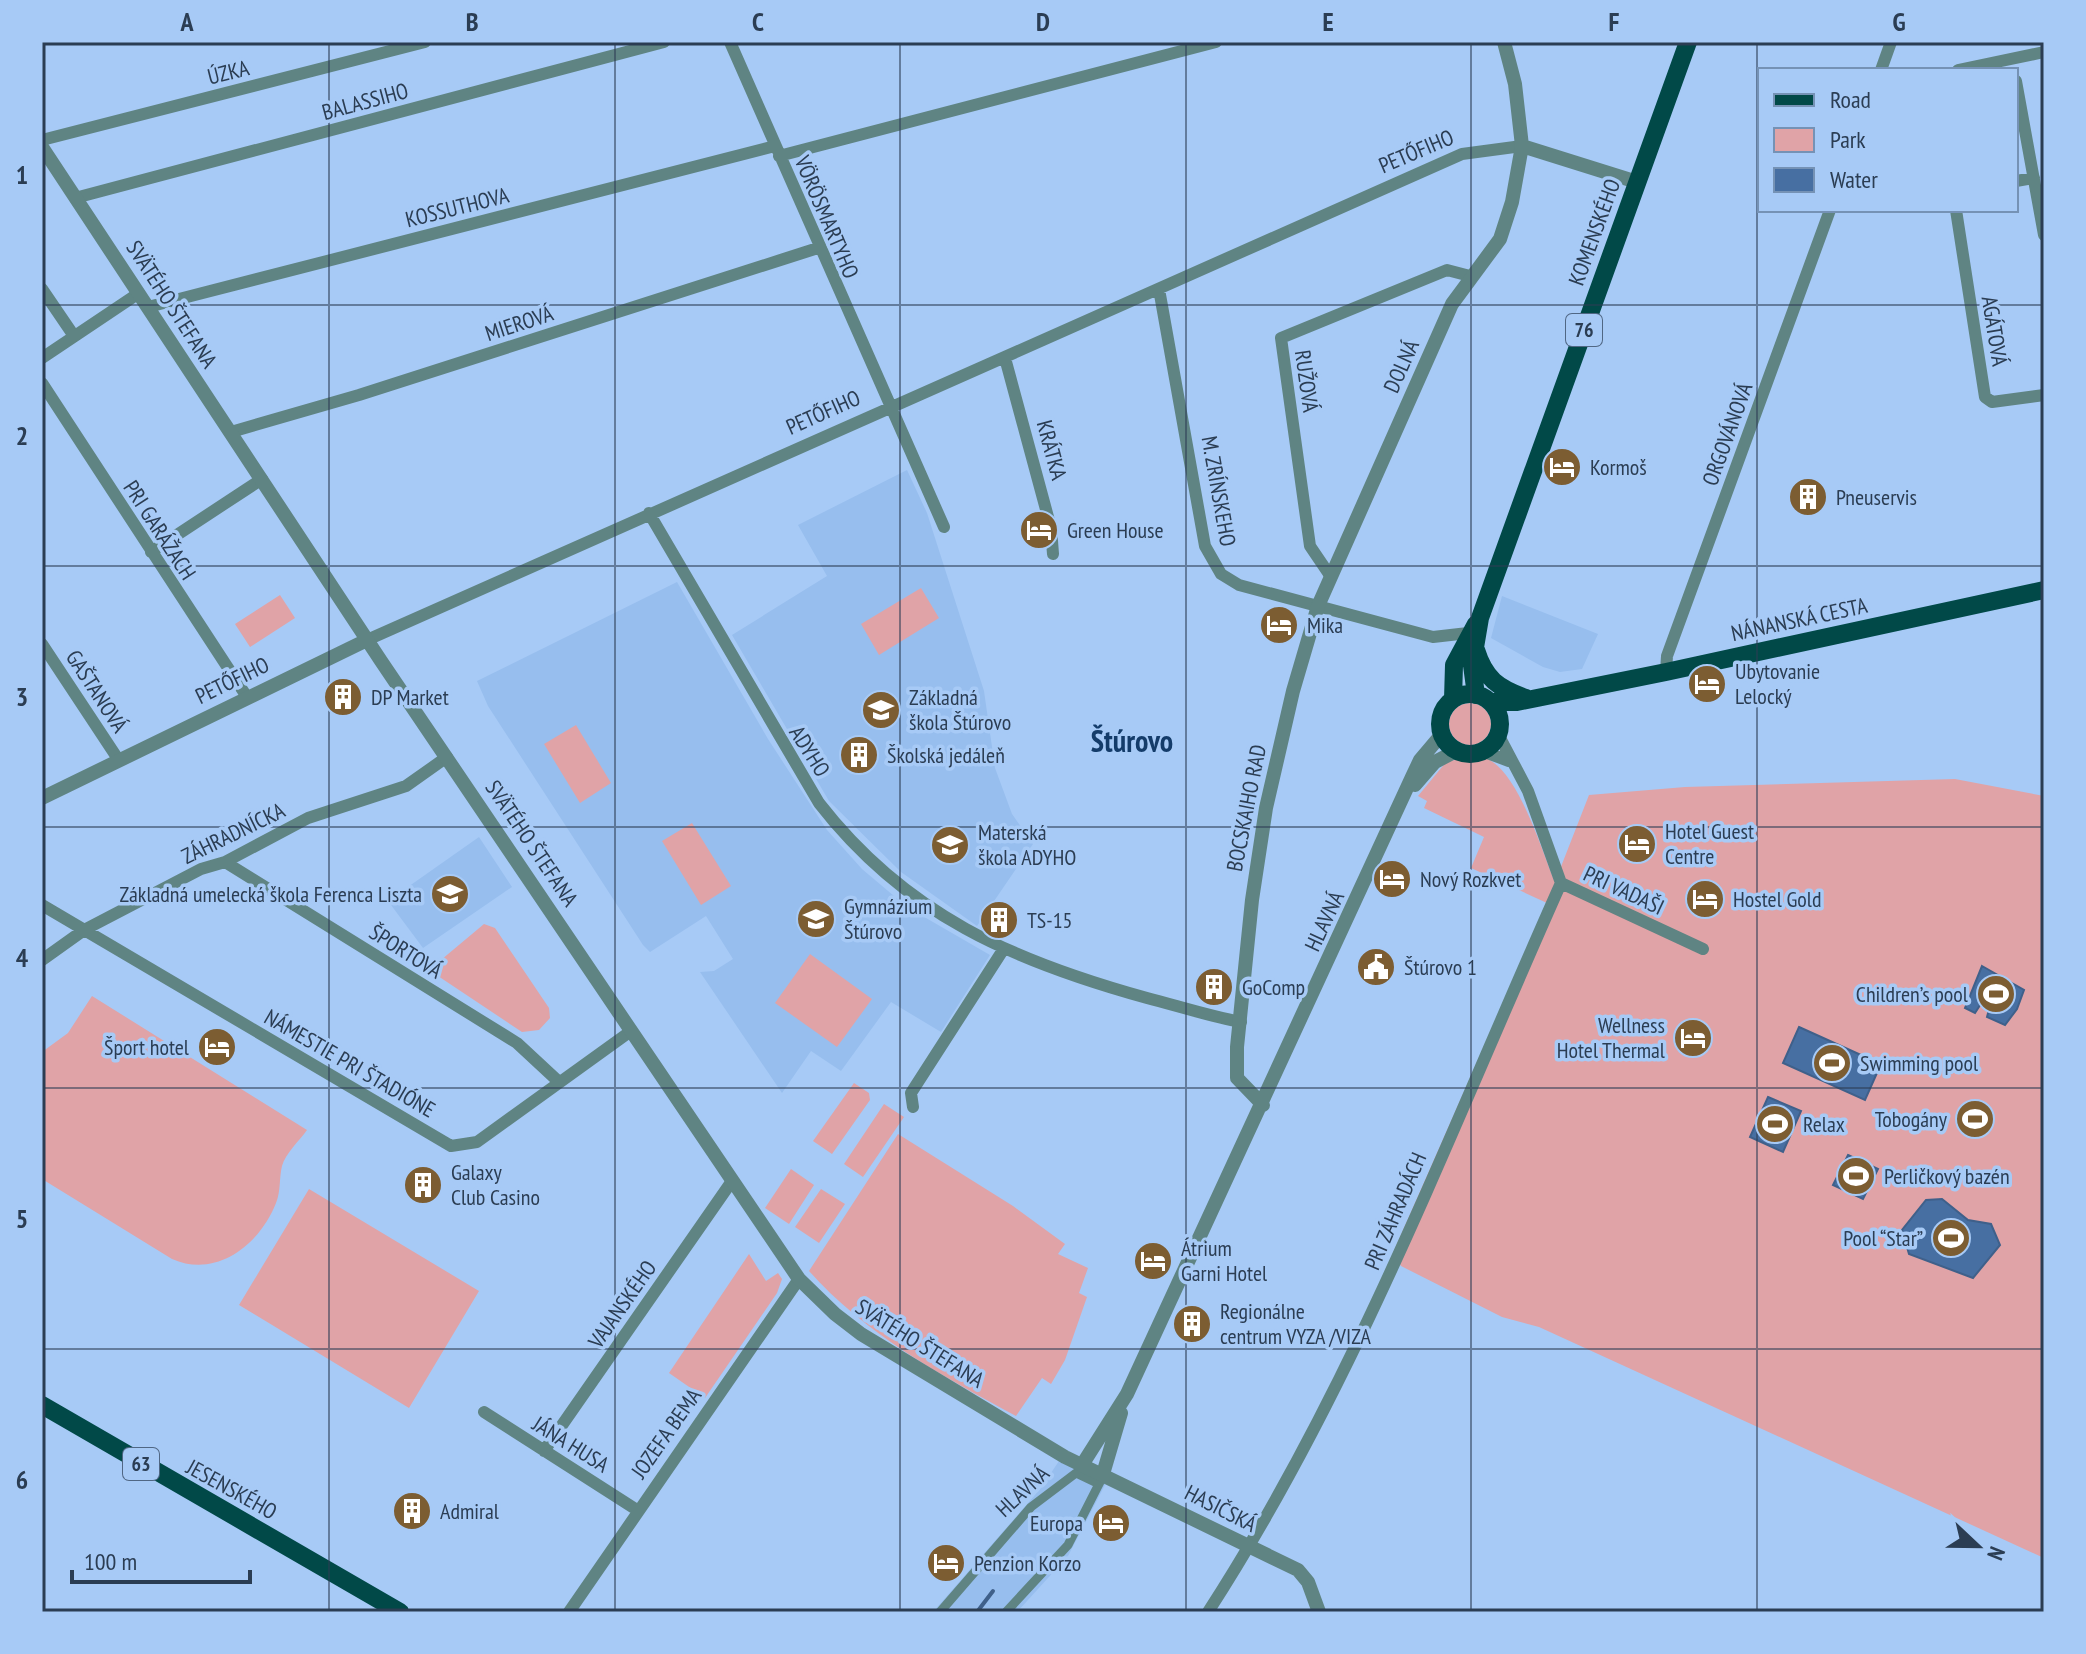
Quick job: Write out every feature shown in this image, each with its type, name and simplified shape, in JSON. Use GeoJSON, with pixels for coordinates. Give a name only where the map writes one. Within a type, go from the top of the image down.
{"type":"FeatureCollection","features":[{"type":"Feature","properties":{"kind":"main road","name":"KOMENSKÉHO"},"geometry":{"type":"LineString","coordinates":[[1471,640],[1688,42]]}},
{"type":"Feature","properties":{"kind":"main road","name":"NÁNANSKÁ CESTA"},"geometry":{"type":"LineString","coordinates":[[1483,698],[1529,699],[2044,590]]}},
{"type":"Feature","properties":{"kind":"main road","name":"76"},"geometry":{"type":"LineString","coordinates":[[1442,734],[1441,715],[1453,699],[1454,665],[1471,640]]}},
{"type":"Feature","properties":{"kind":"main road"},"geometry":{"type":"LineString","coordinates":[[1471,640],[1472,679],[1498,716],[1499,730]]}},
{"type":"Feature","properties":{"kind":"main road"},"geometry":{"type":"LineString","coordinates":[[1471,640],[1492,681],[1504,690],[1529,699]]}},
{"type":"Feature","properties":{"kind":"main road"},"geometry":{"type":"LineString","coordinates":[[1442,734],[1456,751],[1469,754],[1482,751],[1499,730],[1564,692]]}},
{"type":"Feature","properties":{"kind":"main road"},"geometry":{"type":"LineString","coordinates":[[1453,699],[1483,698]]}},
{"type":"Feature","properties":{"kind":"main road","name":"JESENSKÉHO"},"geometry":{"type":"LineString","coordinates":[[42,1405],[400,1612]]}},
{"type":"Feature","properties":{"kind":"street","name":"ÚZKA"},"geometry":{"type":"LineString","coordinates":[[42,140],[425,42]]}},
{"type":"Feature","properties":{"kind":"street","name":"BALASSIHO"},"geometry":{"type":"LineString","coordinates":[[75,198],[664,42]]}},
{"type":"Feature","properties":{"kind":"street","name":"VÖRÖSMARTYHO"},"geometry":{"type":"LineString","coordinates":[[730,42],[818,248],[944,527]]}},
{"type":"Feature","properties":{"kind":"street","name":"KOSSUTHOVA"},"geometry":{"type":"LineString","coordinates":[[148,307],[1216,42]]}},
{"type":"Feature","properties":{"kind":"street","name":"DOLNÁ"},"geometry":{"type":"LineString","coordinates":[[1318,606],[1452,304],[1500,239],[1512,202],[1522,146],[1515,84],[1504,42]]}},
{"type":"Feature","properties":{"kind":"street"},"geometry":{"type":"LineString","coordinates":[[1882,68],[1891,42]]}},
{"type":"Feature","properties":{"kind":"street"},"geometry":{"type":"LineString","coordinates":[[1976,68],[2013,64],[2044,52]]}},
{"type":"Feature","properties":{"kind":"street"},"geometry":{"type":"LineString","coordinates":[[2018,92],[2044,235]]}},
{"type":"Feature","properties":{"kind":"street","name":"PETŐFIHO"},"geometry":{"type":"LineString","coordinates":[[42,798],[367,640],[1462,154],[1522,146],[1637,182]]}},
{"type":"Feature","properties":{"kind":"street","name":"SVÄTÉHO ŠTEFANA"},"geometry":{"type":"LineString","coordinates":[[42,147],[367,640],[799,1279],[861,1334],[1079,1469]]}},
{"type":"Feature","properties":{"kind":"street"},"geometry":{"type":"LineString","coordinates":[[2018,181],[2034,178]]}},
{"type":"Feature","properties":{"kind":"street","name":"ORGOVÁNOVÁ"},"geometry":{"type":"LineString","coordinates":[[1666,672],[1667,656],[1829,212]]}},
{"type":"Feature","properties":{"kind":"street","name":"AGÁTOVÁ"},"geometry":{"type":"LineString","coordinates":[[1956,212],[1985,397],[1992,402],[2044,395]]}},
{"type":"Feature","properties":{"kind":"street","name":"MIEROVÁ"},"geometry":{"type":"LineString","coordinates":[[231,432],[359,395],[818,248]]}},
{"type":"Feature","properties":{"kind":"street","name":"RUŽOVÁ"},"geometry":{"type":"LineString","coordinates":[[1331,577],[1310,546],[1281,338],[1447,270],[1470,276]]}},
{"type":"Feature","properties":{"kind":"street"},"geometry":{"type":"LineString","coordinates":[[42,289],[74,336]]}},
{"type":"Feature","properties":{"kind":"street","name":"M. ZRÍNSKEHO"},"geometry":{"type":"LineString","coordinates":[[1159,289],[1210,560],[1221,574],[1239,585],[1433,637]]}},
{"type":"Feature","properties":{"kind":"street"},"geometry":{"type":"LineString","coordinates":[[42,358],[139,293]]}},
{"type":"Feature","properties":{"kind":"street","name":"KRÁTKA"},"geometry":{"type":"LineString","coordinates":[[1005,358],[1051,528],[1053,554]]}},
{"type":"Feature","properties":{"kind":"street","name":"PRI GARÁŽACH"},"geometry":{"type":"LineString","coordinates":[[42,383],[247,697]]}},
{"type":"Feature","properties":{"kind":"street"},"geometry":{"type":"LineString","coordinates":[[151,552],[262,479]]}},
{"type":"Feature","properties":{"kind":"street","name":"ADYHO"},"geometry":{"type":"LineString","coordinates":[[649,513],[819,803],[850,842],[903,890],[955,925],[1003,950],[1063,974],[1241,1022]]}},
{"type":"Feature","properties":{"kind":"street","name":"BOCSKAIHO RAD"},"geometry":{"type":"LineString","coordinates":[[1241,1022],[1252,900],[1266,808],[1293,691],[1318,606]]}},
{"type":"Feature","properties":{"kind":"street"},"geometry":{"type":"LineString","coordinates":[[1433,637],[1471,640]]}},
{"type":"Feature","properties":{"kind":"street"},"geometry":{"type":"LineString","coordinates":[[1433,637],[1450,650],[1454,665]]}},
{"type":"Feature","properties":{"kind":"street","name":"GAŠTANOVÁ"},"geometry":{"type":"LineString","coordinates":[[42,644],[118,759]]}},
{"type":"Feature","properties":{"kind":"street","name":"PRI VADAŠI"},"geometry":{"type":"LineString","coordinates":[[1499,730],[1509,761],[1528,791],[1561,883],[1703,949]]}},
{"type":"Feature","properties":{"kind":"street","name":"HLAVNÁ"},"geometry":{"type":"LineString","coordinates":[[940,1612],[1031,1507],[1079,1469],[1127,1394],[1420,760],[1442,734]]}},
{"type":"Feature","properties":{"kind":"street","name":"HLAVNÁ"},"geometry":{"type":"LineString","coordinates":[[1405,798],[1435,762],[1456,751]]}},
{"type":"Feature","properties":{"kind":"street"},"geometry":{"type":"LineString","coordinates":[[1482,751],[1509,761]]}},
{"type":"Feature","properties":{"kind":"street","name":"ZÁHRADNÍCKA"},"geometry":{"type":"LineString","coordinates":[[42,960],[84,930],[201,869],[225,862],[308,818],[406,786],[447,757]]}},
{"type":"Feature","properties":{"kind":"street","name":"ŠPORTOVÁ"},"geometry":{"type":"LineString","coordinates":[[225,862],[517,1043],[559,1082]]}},
{"type":"Feature","properties":{"kind":"street","name":"PRI ZÁHRADÁCH"},"geometry":{"type":"LineString","coordinates":[[1208,1612],[1250,1547],[1390,1277],[1411,1222],[1561,883]]}},
{"type":"Feature","properties":{"kind":"street","name":"NÁMESTIE PRI ŠTADIÓNE"},"geometry":{"type":"LineString","coordinates":[[42,905],[451,1146],[477,1142],[631,1031]]}},
{"type":"Feature","properties":{"kind":"street"},"geometry":{"type":"LineString","coordinates":[[913,1107],[911,1093],[1003,950]]}},
{"type":"Feature","properties":{"kind":"street"},"geometry":{"type":"LineString","coordinates":[[1241,1022],[1237,1078],[1263,1105]]}},
{"type":"Feature","properties":{"kind":"street","name":"VAJANSKÉHO"},"geometry":{"type":"LineString","coordinates":[[544,1451],[732,1181]]}},
{"type":"Feature","properties":{"kind":"street","name":"JOZEFA BEMA"},"geometry":{"type":"LineString","coordinates":[[569,1612],[799,1279]]}},
{"type":"Feature","properties":{"kind":"street","name":"HLAVNÁ"},"geometry":{"type":"LineString","coordinates":[[1006,1612],[1068,1545],[1101,1479],[1127,1394]]}},
{"type":"Feature","properties":{"kind":"street","name":"JÁNA HUSA"},"geometry":{"type":"LineString","coordinates":[[484,1412],[637,1510]]}},
{"type":"Feature","properties":{"kind":"street","name":"HASIČSKÁ"},"geometry":{"type":"LineString","coordinates":[[1079,1469],[1250,1547],[1303,1576],[1319,1612]]}},
{"type":"Feature","properties":{"kind":"shaded area","name":"Základná škola Štúrovo"},"geometry":{"type":"Polygon","coordinates":[[[907,470],[927,513],[984,691],[995,768],[1012,814],[1033,844],[977,926],[901,872],[829,801],[732,635],[827,576],[798,525],[907,470]]]}},
{"type":"Feature","properties":{"kind":"shaded area","name":"Gymnázium Štúrovo"},"geometry":{"type":"Polygon","coordinates":[[[677,582],[768,739],[827,830],[862,869],[907,907],[990,955],[941,1032],[891,1002],[841,1071],[811,1051],[782,1093],[700,972],[714,971],[733,959],[706,916],[650,952],[488,706],[477,681],[677,582]]]}},
{"type":"Feature","properties":{"kind":"shaded area"},"geometry":{"type":"Polygon","coordinates":[[[1502,596],[1598,634],[1582,669],[1560,672],[1543,667],[1491,638],[1502,596]]]}},
{"type":"Feature","properties":{"kind":"shaded area","name":"Základná umelecká škola Ferenca Liszta"},"geometry":{"type":"Polygon","coordinates":[[[479,837],[512,887],[423,948],[388,901],[479,837]]]}},
{"type":"Feature","properties":{"kind":"shaded area"},"geometry":{"type":"Polygon","coordinates":[[[1059,1461],[1106,1483],[1068,1556],[1017,1612],[933,1612],[1041,1488],[1059,1461]]]}},
{"type":"Feature","properties":{"kind":"green space"},"geometry":{"type":"Polygon","coordinates":[[[921,588],[939,618],[879,655],[861,624],[921,588]]]}},
{"type":"Feature","properties":{"kind":"green space"},"geometry":{"type":"Polygon","coordinates":[[[280,595],[295,618],[250,647],[235,624],[280,595]]]}},
{"type":"Feature","properties":{"kind":"green space"},"geometry":{"type":"Polygon","coordinates":[[[1470,703],[1485,709],[1491,724],[1485,739],[1470,745],[1455,739],[1449,724],[1455,709],[1470,703]]]}},
{"type":"Feature","properties":{"kind":"green space"},"geometry":{"type":"Polygon","coordinates":[[[576,725],[611,783],[580,803],[544,744],[576,725]]]}},
{"type":"Feature","properties":{"kind":"green space"},"geometry":{"type":"Polygon","coordinates":[[[1481,757],[1506,774],[1526,810],[1555,882],[1589,795],[1685,787],[1955,779],[2044,796],[2044,1558],[1539,1327],[1502,1317],[1401,1266],[1393,1253],[1547,903],[1471,868],[1484,837],[1424,808],[1427,801],[1418,796],[1447,761],[1481,757]]]}},
{"type":"Feature","properties":{"kind":"green space"},"geometry":{"type":"Polygon","coordinates":[[[692,823],[731,886],[701,905],[662,841],[692,823]]]}},
{"type":"Feature","properties":{"kind":"green space"},"geometry":{"type":"Polygon","coordinates":[[[484,924],[495,928],[549,1008],[550,1018],[539,1030],[522,1032],[429,970],[484,924]]]}},
{"type":"Feature","properties":{"kind":"green space"},"geometry":{"type":"Polygon","coordinates":[[[810,954],[872,999],[837,1047],[775,1003],[810,954]]]}},
{"type":"Feature","properties":{"kind":"green space"},"geometry":{"type":"Polygon","coordinates":[[[92,996],[307,1130],[284,1161],[278,1198],[269,1218],[248,1244],[235,1254],[205,1264],[172,1259],[42,1179],[42,1052],[68,1033],[92,996]]]}},
{"type":"Feature","properties":{"kind":"green space"},"geometry":{"type":"Polygon","coordinates":[[[854,1083],[869,1093],[870,1100],[832,1154],[813,1141],[854,1083]]]}},
{"type":"Feature","properties":{"kind":"green space"},"geometry":{"type":"Polygon","coordinates":[[[884,1104],[904,1117],[863,1177],[844,1164],[884,1104]]]}},
{"type":"Feature","properties":{"kind":"green space"},"geometry":{"type":"Polygon","coordinates":[[[898,1134],[1013,1206],[1065,1244],[1058,1254],[1088,1268],[1079,1293],[1087,1297],[1065,1360],[1051,1384],[1042,1378],[1016,1416],[933,1369],[880,1334],[831,1294],[809,1271],[898,1134]]]}},
{"type":"Feature","properties":{"kind":"green space"},"geometry":{"type":"Polygon","coordinates":[[[791,1169],[814,1185],[789,1224],[765,1208],[791,1169]]]}},
{"type":"Feature","properties":{"kind":"green space"},"geometry":{"type":"Polygon","coordinates":[[[309,1189],[479,1291],[409,1408],[239,1305],[309,1189]]]}},
{"type":"Feature","properties":{"kind":"green space"},"geometry":{"type":"Polygon","coordinates":[[[821,1189],[845,1204],[819,1243],[795,1227],[821,1189]]]}},
{"type":"Feature","properties":{"kind":"green space"},"geometry":{"type":"Polygon","coordinates":[[[749,1254],[766,1281],[778,1273],[782,1279],[777,1293],[705,1398],[669,1373],[749,1254]]]}},
{"type":"Feature","properties":{"kind":"water","name":"Children’s pool"},"geometry":{"type":"Polygon","coordinates":[[[1982,966],[2024,990],[2017,1009],[2005,1025],[1987,1017],[1991,1002],[1984,999],[1975,1013],[1965,1008],[1982,966]]]}},
{"type":"Feature","properties":{"kind":"water","name":"Swimming pool"},"geometry":{"type":"Polygon","coordinates":[[[1799,1027],[1881,1064],[1865,1100],[1783,1063],[1799,1027]]]}},
{"type":"Feature","properties":{"kind":"water","name":"Relax"},"geometry":{"type":"Polygon","coordinates":[[[1768,1097],[1801,1111],[1783,1152],[1750,1137],[1768,1097]]]}},
{"type":"Feature","properties":{"kind":"water","name":"Perličkový bazén"},"geometry":{"type":"Polygon","coordinates":[[[1848,1155],[1878,1169],[1863,1199],[1833,1185],[1848,1155]]]}},
{"type":"Feature","properties":{"kind":"water","name":"Pool “Star”"},"geometry":{"type":"Polygon","coordinates":[[[1942,1199],[1968,1220],[1991,1224],[2000,1245],[1973,1278],[1909,1254],[1902,1230],[1926,1200],[1942,1199]]]}},
{"type":"Feature","properties":{"kind":"waterway"},"geometry":{"type":"LineString","coordinates":[[977,1612],[993,1591]]}},
{"type":"Feature","properties":{"kind":"place","name":"Kormoš"},"geometry":{"type":"Point","coordinates":[1562,467]}},
{"type":"Feature","properties":{"kind":"place","name":"Pneuservis"},"geometry":{"type":"Point","coordinates":[1808,497]}},
{"type":"Feature","properties":{"kind":"place","name":"Green House"},"geometry":{"type":"Point","coordinates":[1039,530]}},
{"type":"Feature","properties":{"kind":"place","name":"Mika"},"geometry":{"type":"Point","coordinates":[1279,625]}},
{"type":"Feature","properties":{"kind":"place","name":"Ubytovanie Lelocký"},"geometry":{"type":"Point","coordinates":[1707,684]}},
{"type":"Feature","properties":{"kind":"place","name":"DP Market"},"geometry":{"type":"Point","coordinates":[343,697]}},
{"type":"Feature","properties":{"kind":"place","name":"Základná škola Štúrovo"},"geometry":{"type":"Point","coordinates":[881,710]}},
{"type":"Feature","properties":{"kind":"place","name":"Školská jedáleň"},"geometry":{"type":"Point","coordinates":[859,755]}},
{"type":"Feature","properties":{"kind":"place","name":"Hotel Guest Centre"},"geometry":{"type":"Point","coordinates":[1637,844]}},
{"type":"Feature","properties":{"kind":"place","name":"Materská škola ADYHO"},"geometry":{"type":"Point","coordinates":[950,845]}},
{"type":"Feature","properties":{"kind":"place","name":"Nový Rozkvet"},"geometry":{"type":"Point","coordinates":[1392,879]}},
{"type":"Feature","properties":{"kind":"place","name":"Základná umelecká škola Ferenca Liszta"},"geometry":{"type":"Point","coordinates":[450,894]}},
{"type":"Feature","properties":{"kind":"place","name":"Hostel Gold"},"geometry":{"type":"Point","coordinates":[1705,899]}},
{"type":"Feature","properties":{"kind":"place","name":"Gymnázium Štúrovo"},"geometry":{"type":"Point","coordinates":[816,919]}},
{"type":"Feature","properties":{"kind":"place","name":"TS-15"},"geometry":{"type":"Point","coordinates":[999,920]}},
{"type":"Feature","properties":{"kind":"place","name":"Štúrovo 1"},"geometry":{"type":"Point","coordinates":[1376,967]}},
{"type":"Feature","properties":{"kind":"place","name":"GoComp"},"geometry":{"type":"Point","coordinates":[1214,987]}},
{"type":"Feature","properties":{"kind":"place","name":"Children’s pool"},"geometry":{"type":"Point","coordinates":[1996,994]}},
{"type":"Feature","properties":{"kind":"place","name":"Wellness Hotel Thermal"},"geometry":{"type":"Point","coordinates":[1693,1038]}},
{"type":"Feature","properties":{"kind":"place","name":"Šport hotel"},"geometry":{"type":"Point","coordinates":[217,1047]}},
{"type":"Feature","properties":{"kind":"place","name":"Swimming pool"},"geometry":{"type":"Point","coordinates":[1832,1063]}},
{"type":"Feature","properties":{"kind":"place","name":"Tobogány"},"geometry":{"type":"Point","coordinates":[1975,1119]}},
{"type":"Feature","properties":{"kind":"place","name":"Relax"},"geometry":{"type":"Point","coordinates":[1775,1124]}},
{"type":"Feature","properties":{"kind":"place","name":"Perličkový bazén"},"geometry":{"type":"Point","coordinates":[1856,1176]}},
{"type":"Feature","properties":{"kind":"place","name":"Galaxy Club Casino"},"geometry":{"type":"Point","coordinates":[423,1185]}},
{"type":"Feature","properties":{"kind":"place","name":"Pool “Star”"},"geometry":{"type":"Point","coordinates":[1951,1238]}},
{"type":"Feature","properties":{"kind":"place","name":"Átrium Garni Hotel"},"geometry":{"type":"Point","coordinates":[1153,1261]}},
{"type":"Feature","properties":{"kind":"place","name":"Regionálne centrum VYZA /VIZA"},"geometry":{"type":"Point","coordinates":[1192,1324]}},
{"type":"Feature","properties":{"kind":"place","name":"Admiral"},"geometry":{"type":"Point","coordinates":[412,1511]}},
{"type":"Feature","properties":{"kind":"place","name":"Europa"},"geometry":{"type":"Point","coordinates":[1111,1523]}},
{"type":"Feature","properties":{"kind":"place","name":"Penzion Korzo"},"geometry":{"type":"Point","coordinates":[946,1563]}},
{"type":"Feature","properties":{"kind":"district","name":"Štúrovo"},"geometry":{"type":"Point","coordinates":[1132,740]}}]}
